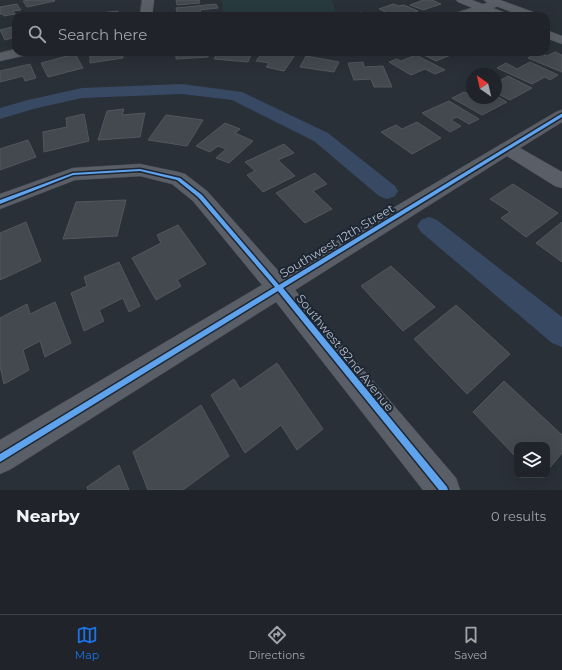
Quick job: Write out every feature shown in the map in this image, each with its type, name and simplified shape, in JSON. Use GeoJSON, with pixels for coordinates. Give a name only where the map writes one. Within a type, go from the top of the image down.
{"type":"FeatureCollection","features":[{"type":"Feature","properties":{"kind":"street"},"geometry":{"type":"LineString","coordinates":[[146,12],[148,0]]}},
{"type":"Feature","properties":{"kind":"street"},"geometry":{"type":"LineString","coordinates":[[462,0],[494,3],[520,12]]}},
{"type":"Feature","properties":{"kind":"street"},"geometry":{"type":"LineString","coordinates":[[470,12],[494,3]]}},
{"type":"Feature","properties":{"kind":"street"},"geometry":{"type":"LineString","coordinates":[[494,3],[500,12]]}},
{"type":"Feature","properties":{"kind":"street"},"geometry":{"type":"LineString","coordinates":[[550,23],[562,28]]}},
{"type":"Feature","properties":{"kind":"street"},"geometry":{"type":"LineString","coordinates":[[550,36],[562,40]]}},
{"type":"Feature","properties":{"kind":"street"},"geometry":{"type":"LineString","coordinates":[[0,57],[12,54]]}},
{"type":"Feature","properties":{"kind":"street","name":"Southwest 12th Street"},"geometry":{"type":"LineString","coordinates":[[0,458],[562,115]]}},
{"type":"Feature","properties":{"kind":"street"},"geometry":{"type":"LineString","coordinates":[[508,148],[562,181]]}},
{"type":"Feature","properties":{"kind":"street","name":"Southwest 82nd Avenue"},"geometry":{"type":"LineString","coordinates":[[0,202],[73,174],[140,170],[178,179],[200,196],[279,288],[444,490]]}},
{"type":"Feature","properties":{"kind":"green space"},"geometry":{"type":"Polygon","coordinates":[[[222,0],[332,0],[336,12],[224,12],[222,0]]]}},
{"type":"Feature","properties":{"kind":"building"},"geometry":{"type":"Polygon","coordinates":[[[176,0],[199,0],[200,3],[177,5],[176,0]]]}},
{"type":"Feature","properties":{"kind":"building"},"geometry":{"type":"Polygon","coordinates":[[[423,0],[432,0],[441,4],[423,10],[410,5],[423,0]]]}},
{"type":"Feature","properties":{"kind":"building"},"geometry":{"type":"Polygon","coordinates":[[[23,1],[55,1],[27,7],[23,1]]]}},
{"type":"Feature","properties":{"kind":"building"},"geometry":{"type":"Polygon","coordinates":[[[17,4],[21,10],[13,11],[12,15],[4,16],[3,14],[0,14],[0,7],[17,4]]]}},
{"type":"Feature","properties":{"kind":"building"},"geometry":{"type":"Polygon","coordinates":[[[216,4],[218,8],[200,10],[200,12],[177,12],[176,8],[216,4]]]}},
{"type":"Feature","properties":{"kind":"building"},"geometry":{"type":"Polygon","coordinates":[[[393,4],[399,6],[404,5],[418,11],[385,12],[379,9],[393,4]]]}},
{"type":"Feature","properties":{"kind":"building"},"geometry":{"type":"Polygon","coordinates":[[[12,27],[12,38],[5,40],[0,30],[12,27]]]}},
{"type":"Feature","properties":{"kind":"building"},"geometry":{"type":"Polygon","coordinates":[[[555,52],[562,55],[562,72],[528,58],[531,56],[550,56],[555,52]]]}},
{"type":"Feature","properties":{"kind":"building"},"geometry":{"type":"Polygon","coordinates":[[[67,56],[76,56],[83,68],[48,77],[41,63],[67,56]]]}},
{"type":"Feature","properties":{"kind":"building"},"geometry":{"type":"Polygon","coordinates":[[[90,56],[123,56],[123,58],[90,63],[90,56]]]}},
{"type":"Feature","properties":{"kind":"building"},"geometry":{"type":"Polygon","coordinates":[[[176,56],[208,56],[208,57],[176,59],[176,56]]]}},
{"type":"Feature","properties":{"kind":"building"},"geometry":{"type":"Polygon","coordinates":[[[216,56],[250,56],[248,62],[214,59],[216,56]]]}},
{"type":"Feature","properties":{"kind":"building"},"geometry":{"type":"Polygon","coordinates":[[[260,56],[294,56],[284,71],[266,67],[269,63],[256,61],[260,56]]]}},
{"type":"Feature","properties":{"kind":"building"},"geometry":{"type":"Polygon","coordinates":[[[306,56],[339,62],[334,72],[300,67],[306,56]]]}},
{"type":"Feature","properties":{"kind":"building"},"geometry":{"type":"Polygon","coordinates":[[[414,56],[418,56],[445,70],[435,74],[425,69],[411,75],[389,62],[397,59],[401,61],[414,56]]]}},
{"type":"Feature","properties":{"kind":"building"},"geometry":{"type":"Polygon","coordinates":[[[426,56],[448,56],[436,61],[426,56]]]}},
{"type":"Feature","properties":{"kind":"building"},"geometry":{"type":"Polygon","coordinates":[[[363,62],[364,67],[383,66],[392,87],[374,87],[371,79],[354,80],[348,63],[363,62]]]}},
{"type":"Feature","properties":{"kind":"building"},"geometry":{"type":"Polygon","coordinates":[[[530,62],[558,75],[550,80],[545,77],[532,84],[502,70],[502,68],[497,68],[506,63],[517,69],[530,62]]]}},
{"type":"Feature","properties":{"kind":"building"},"geometry":{"type":"Polygon","coordinates":[[[30,64],[36,78],[25,81],[23,76],[0,82],[0,71],[30,64]]]}},
{"type":"Feature","properties":{"kind":"building"},"geometry":{"type":"Polygon","coordinates":[[[508,76],[532,88],[510,100],[502,96],[502,80],[508,76]]]}},
{"type":"Feature","properties":{"kind":"building"},"geometry":{"type":"Polygon","coordinates":[[[464,92],[466,93],[466,104],[502,104],[502,99],[507,102],[482,115],[452,98],[464,92]]]}},
{"type":"Feature","properties":{"kind":"building"},"geometry":{"type":"Polygon","coordinates":[[[449,101],[479,119],[469,124],[457,117],[451,120],[461,126],[450,132],[422,113],[449,101]]]}},
{"type":"Feature","properties":{"kind":"building"},"geometry":{"type":"Polygon","coordinates":[[[124,109],[122,115],[145,113],[140,137],[98,140],[107,111],[124,109]]]}},
{"type":"Feature","properties":{"kind":"building"},"geometry":{"type":"Polygon","coordinates":[[[84,114],[89,141],[44,152],[43,132],[67,127],[66,118],[84,114]]]}},
{"type":"Feature","properties":{"kind":"building"},"geometry":{"type":"Polygon","coordinates":[[[166,115],[203,120],[187,146],[148,140],[166,115]]]}},
{"type":"Feature","properties":{"kind":"building"},"geometry":{"type":"Polygon","coordinates":[[[417,122],[441,138],[412,154],[381,132],[396,125],[402,129],[417,122]]]}},
{"type":"Feature","properties":{"kind":"building"},"geometry":{"type":"Polygon","coordinates":[[[225,123],[240,129],[235,133],[253,141],[229,163],[216,158],[226,149],[218,146],[210,152],[196,146],[225,123]]]}},
{"type":"Feature","properties":{"kind":"building"},"geometry":{"type":"Polygon","coordinates":[[[28,140],[36,157],[0,170],[0,149],[28,140]]]}},
{"type":"Feature","properties":{"kind":"building"},"geometry":{"type":"Polygon","coordinates":[[[284,144],[294,153],[278,160],[295,176],[263,192],[247,175],[255,171],[245,162],[284,144]]]}},
{"type":"Feature","properties":{"kind":"building"},"geometry":{"type":"Polygon","coordinates":[[[315,173],[327,184],[313,191],[332,209],[305,223],[276,193],[315,173]]]}},
{"type":"Feature","properties":{"kind":"building"},"geometry":{"type":"Polygon","coordinates":[[[513,184],[558,213],[526,237],[501,218],[510,212],[490,199],[513,184]]]}},
{"type":"Feature","properties":{"kind":"building"},"geometry":{"type":"Polygon","coordinates":[[[126,200],[117,236],[63,239],[76,202],[126,200]]]}},
{"type":"Feature","properties":{"kind":"building"},"geometry":{"type":"Polygon","coordinates":[[[26,222],[41,261],[0,280],[0,233],[26,222]]]}},
{"type":"Feature","properties":{"kind":"building"},"geometry":{"type":"Polygon","coordinates":[[[562,222],[562,262],[536,243],[562,222]]]}},
{"type":"Feature","properties":{"kind":"building"},"geometry":{"type":"Polygon","coordinates":[[[178,225],[206,264],[177,280],[181,286],[156,300],[132,258],[161,243],[157,235],[178,225]]]}},
{"type":"Feature","properties":{"kind":"building"},"geometry":{"type":"Polygon","coordinates":[[[119,262],[140,306],[129,312],[123,298],[99,310],[104,321],[84,331],[71,293],[87,286],[84,277],[119,262]]]}},
{"type":"Feature","properties":{"kind":"building"},"geometry":{"type":"Polygon","coordinates":[[[391,266],[435,307],[403,331],[361,286],[391,266]]]}},
{"type":"Feature","properties":{"kind":"building"},"geometry":{"type":"Polygon","coordinates":[[[55,302],[71,343],[45,357],[40,341],[23,350],[29,370],[4,384],[0,366],[0,318],[27,304],[30,314],[55,302]]]}},
{"type":"Feature","properties":{"kind":"building"},"geometry":{"type":"Polygon","coordinates":[[[456,305],[510,354],[467,394],[414,339],[456,305]]]}},
{"type":"Feature","properties":{"kind":"building"},"geometry":{"type":"Polygon","coordinates":[[[277,363],[323,429],[297,450],[281,425],[245,453],[211,395],[234,379],[240,389],[277,363]]]}},
{"type":"Feature","properties":{"kind":"building"},"geometry":{"type":"Polygon","coordinates":[[[504,381],[562,435],[562,453],[550,467],[550,442],[514,442],[514,455],[473,412],[504,381]]]}},
{"type":"Feature","properties":{"kind":"building"},"geometry":{"type":"Polygon","coordinates":[[[201,405],[229,456],[183,490],[148,490],[133,452],[201,405]]]}},
{"type":"Feature","properties":{"kind":"building"},"geometry":{"type":"Polygon","coordinates":[[[119,465],[129,490],[88,490],[87,487],[119,465]]]}},
{"type":"Feature","properties":{"kind":"waterway"},"geometry":{"type":"LineString","coordinates":[[0,114],[28,105],[82,93],[182,89],[236,96],[321,137],[387,191]]}},
{"type":"Feature","properties":{"kind":"waterway"},"geometry":{"type":"LineString","coordinates":[[429,226],[562,334]]}},
{"type":"Feature","properties":{"kind":"cycle path"},"geometry":{"type":"LineString","coordinates":[[0,458],[562,115]]}},
{"type":"Feature","properties":{"kind":"cycle path"},"geometry":{"type":"LineString","coordinates":[[0,202],[73,174],[140,170],[178,179],[200,196],[279,288],[444,490]]}}]}
